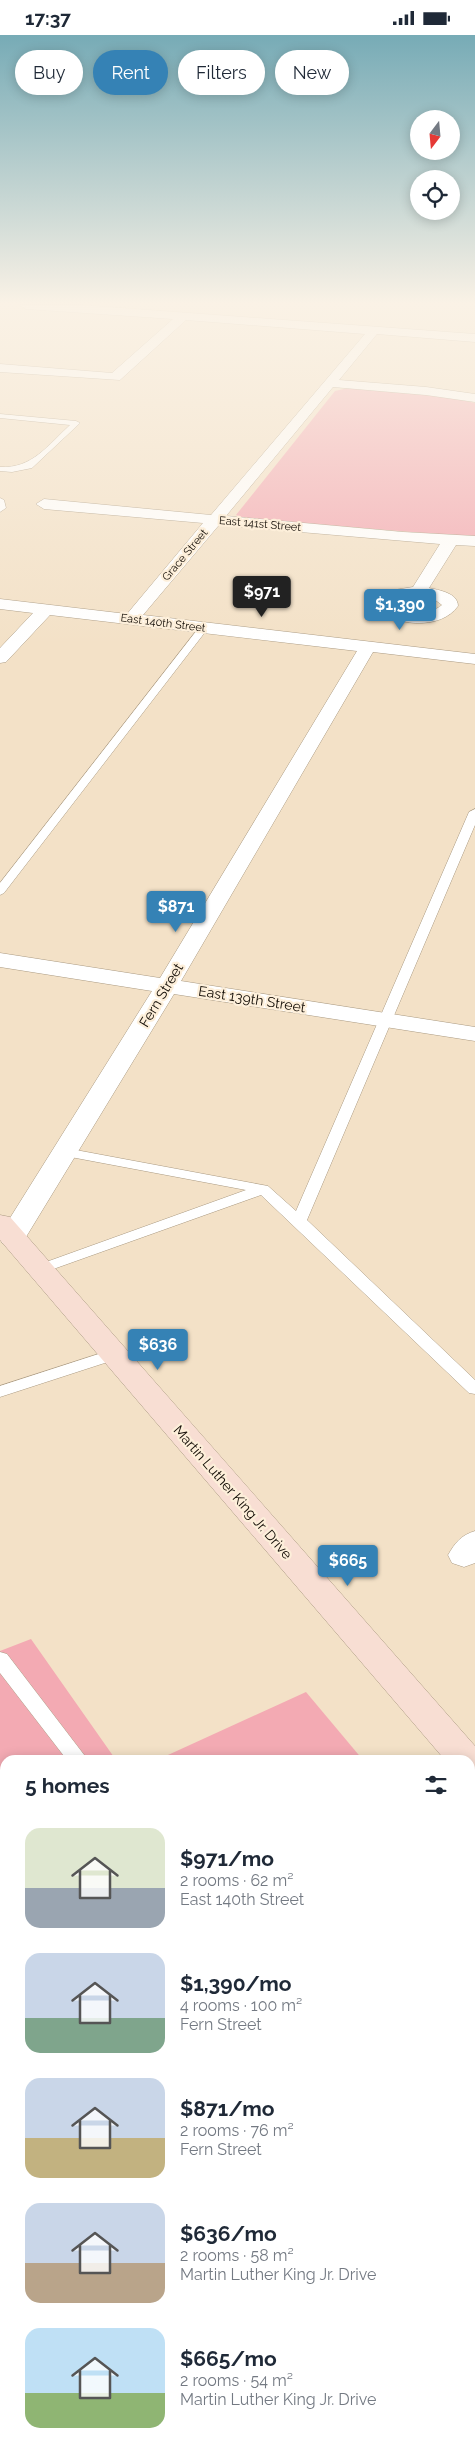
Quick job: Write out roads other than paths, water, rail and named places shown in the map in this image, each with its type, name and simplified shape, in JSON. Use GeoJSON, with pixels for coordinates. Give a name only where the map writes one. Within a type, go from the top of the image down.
{"type":"FeatureCollection","features":[{"type":"Feature","properties":{"kind":"main road","name":"Martin Luther King Jr. Drive"},"geometry":{"type":"LineString","coordinates":[[6,1230],[462,1755]]}},
{"type":"Feature","properties":{"kind":"street","name":"Grace Street"},"geometry":{"type":"LineString","coordinates":[[131,619],[300,418]]}},
{"type":"Feature","properties":{"kind":"street","name":"East 141st Street"},"geometry":{"type":"LineString","coordinates":[[44,504],[450,541],[475,541]]}},
{"type":"Feature","properties":{"kind":"street"},"geometry":{"type":"LineString","coordinates":[[420,591],[450,541]]}},
{"type":"Feature","properties":{"kind":"street","name":"East 140th Street"},"geometry":{"type":"LineString","coordinates":[[0,604],[475,659]]}},
{"type":"Feature","properties":{"kind":"street"},"geometry":{"type":"LineString","coordinates":[[0,658],[46,609]]}},
{"type":"Feature","properties":{"kind":"street","name":"Fern Street"},"geometry":{"type":"LineString","coordinates":[[6,1230],[65,1152],[167,986],[368,646]]}},
{"type":"Feature","properties":{"kind":"street","name":"East 139th Street"},"geometry":{"type":"LineString","coordinates":[[0,961],[475,1034]]}},
{"type":"Feature","properties":{"kind":"lane"},"geometry":{"type":"LineString","coordinates":[[0,469],[29,466],[76,423],[26,418]]}},
{"type":"Feature","properties":{"kind":"lane"},"geometry":{"type":"LineString","coordinates":[[0,500],[2,508],[0,510]]}},
{"type":"Feature","properties":{"kind":"lane"},"geometry":{"type":"LineString","coordinates":[[0,891],[204,627]]}},
{"type":"Feature","properties":{"kind":"lane"},"geometry":{"type":"LineString","coordinates":[[299,1221],[475,812]]}},
{"type":"Feature","properties":{"kind":"lane"},"geometry":{"type":"LineString","coordinates":[[65,1152],[263,1189],[475,1389]]}},
{"type":"Feature","properties":{"kind":"lane"},"geometry":{"type":"LineString","coordinates":[[40,1269],[263,1189]]}},
{"type":"Feature","properties":{"kind":"lane"},"geometry":{"type":"LineString","coordinates":[[0,1392],[114,1354]]}},
{"type":"Feature","properties":{"kind":"lane"},"geometry":{"type":"LineString","coordinates":[[0,1659],[74,1755]]}}]}
